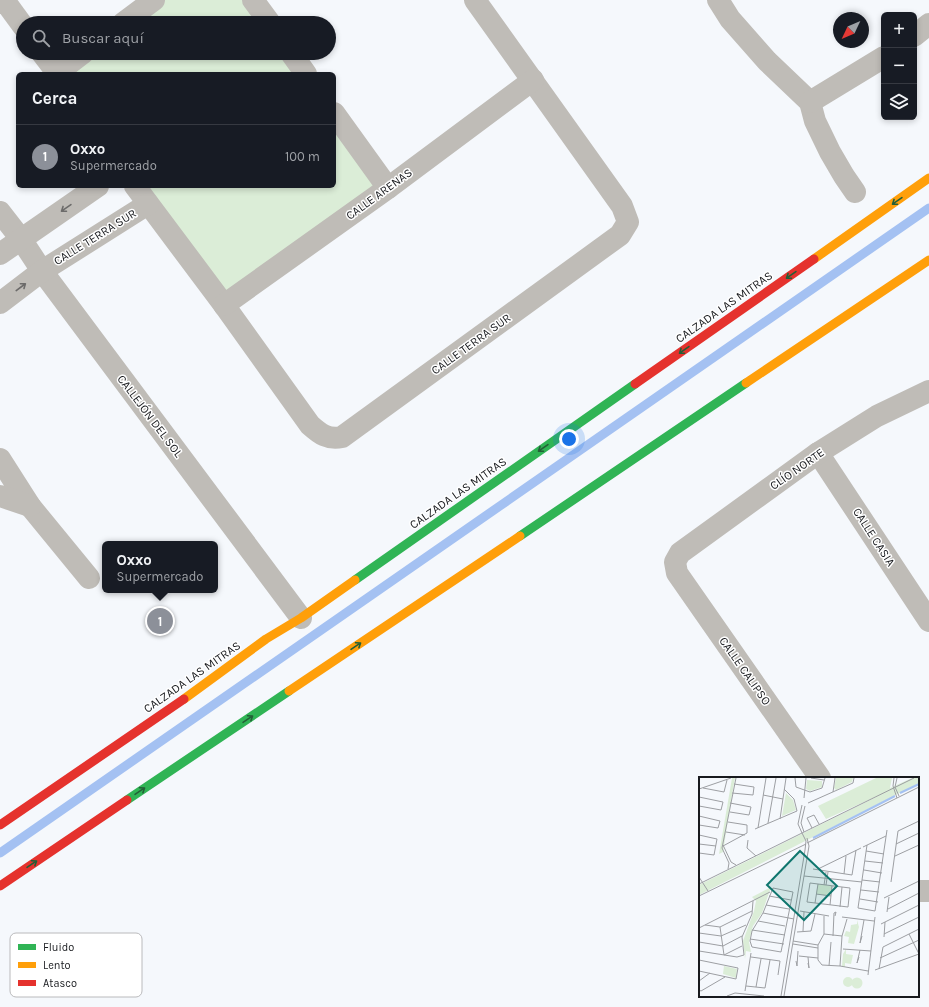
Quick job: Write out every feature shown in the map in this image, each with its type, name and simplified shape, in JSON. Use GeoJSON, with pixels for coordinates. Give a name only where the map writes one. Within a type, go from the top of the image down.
{"type":"FeatureCollection","features":[{"type":"Feature","properties":{"kind":"main road","name":"CALZADA LAS MITRAS"},"geometry":{"type":"LineString","coordinates":[[0,825],[209,682],[266,638],[301,618],[929,178]]}},
{"type":"Feature","properties":{"kind":"main road"},"geometry":{"type":"LineString","coordinates":[[0,886],[929,260]]}},
{"type":"Feature","properties":{"kind":"street"},"geometry":{"type":"LineString","coordinates":[[4,0],[16,16]]}},
{"type":"Feature","properties":{"kind":"street"},"geometry":{"type":"LineString","coordinates":[[132,16],[154,0]]}},
{"type":"Feature","properties":{"kind":"street"},"geometry":{"type":"LineString","coordinates":[[253,0],[265,16]]}},
{"type":"Feature","properties":{"kind":"street","name":"CALLE TERRA SUR"},"geometry":{"type":"LineString","coordinates":[[136,188],[224,305],[310,425],[319,433],[334,439],[342,437],[620,235],[628,222],[622,206],[475,0]]}},
{"type":"Feature","properties":{"kind":"street"},"geometry":{"type":"LineString","coordinates":[[718,0],[730,19],[767,62],[810,102],[815,121],[830,152],[855,192]]}},
{"type":"Feature","properties":{"kind":"street"},"geometry":{"type":"LineString","coordinates":[[917,34],[929,24]]}},
{"type":"Feature","properties":{"kind":"street"},"geometry":{"type":"LineString","coordinates":[[810,102],[881,59]]}},
{"type":"Feature","properties":{"kind":"street"},"geometry":{"type":"LineString","coordinates":[[47,60],[56,72]]}},
{"type":"Feature","properties":{"kind":"street"},"geometry":{"type":"LineString","coordinates":[[58,72],[74,60]]}},
{"type":"Feature","properties":{"kind":"street"},"geometry":{"type":"LineString","coordinates":[[296,60],[305,72]]}},
{"type":"Feature","properties":{"kind":"street","name":"CALLE ARENAS"},"geometry":{"type":"LineString","coordinates":[[224,305],[388,188],[533,80]]}},
{"type":"Feature","properties":{"kind":"street"},"geometry":{"type":"LineString","coordinates":[[336,116],[388,188]]}},
{"type":"Feature","properties":{"kind":"street"},"geometry":{"type":"LineString","coordinates":[[0,254],[95,188]]}},
{"type":"Feature","properties":{"kind":"street","name":"CALLE TERRA SUR"},"geometry":{"type":"LineString","coordinates":[[0,303],[42,271],[148,204]]}},
{"type":"Feature","properties":{"kind":"street","name":"CALLEJÓN DEL SOL"},"geometry":{"type":"LineString","coordinates":[[0,212],[42,271],[301,618]]}},
{"type":"Feature","properties":{"kind":"street","name":"CLÍO NORTE"},"geometry":{"type":"LineString","coordinates":[[675,562],[680,553],[818,453],[876,416],[929,390]]}},
{"type":"Feature","properties":{"kind":"street","name":"CALLE CASIA"},"geometry":{"type":"LineString","coordinates":[[818,453],[929,621]]}},
{"type":"Feature","properties":{"kind":"street"},"geometry":{"type":"LineString","coordinates":[[0,459],[30,506],[89,578]]}},
{"type":"Feature","properties":{"kind":"street"},"geometry":{"type":"LineString","coordinates":[[0,496],[30,506]]}},
{"type":"Feature","properties":{"kind":"street","name":"CALLE CALIPSO"},"geometry":{"type":"LineString","coordinates":[[675,562],[677,573],[819,777]]}},
{"type":"Feature","properties":{"kind":"green space"},"geometry":{"type":"Polygon","coordinates":[[[154,0],[253,0],[265,16],[132,16],[154,0]]]}},
{"type":"Feature","properties":{"kind":"green space"},"geometry":{"type":"Polygon","coordinates":[[[75,60],[296,60],[305,72],[60,72],[75,60]]]}},
{"type":"Feature","properties":{"kind":"green space"},"geometry":{"type":"Polygon","coordinates":[[[336,116],[388,188],[224,305],[136,188],[336,188],[336,116]]]}},
{"type":"Feature","properties":{"kind":"waterway"},"geometry":{"type":"LineString","coordinates":[[0,853],[929,208]]}},
{"type":"Feature","properties":{"kind":"traffic: fast"},"geometry":{"type":"LineString","coordinates":[[520,536],[746,383]]}},
{"type":"Feature","properties":{"kind":"traffic: fast"},"geometry":{"type":"LineString","coordinates":[[355,580],[635,384]]}},
{"type":"Feature","properties":{"kind":"traffic: fast"},"geometry":{"type":"LineString","coordinates":[[127,800],[289,691]]}},
{"type":"Feature","properties":{"kind":"traffic: slow"},"geometry":{"type":"LineString","coordinates":[[814,259],[929,178]]}},
{"type":"Feature","properties":{"kind":"traffic: slow"},"geometry":{"type":"LineString","coordinates":[[746,383],[929,260]]}},
{"type":"Feature","properties":{"kind":"traffic: slow"},"geometry":{"type":"LineString","coordinates":[[289,691],[520,536]]}},
{"type":"Feature","properties":{"kind":"traffic: slow"},"geometry":{"type":"LineString","coordinates":[[184,699],[266,639],[301,618],[355,580]]}},
{"type":"Feature","properties":{"kind":"traffic: jam"},"geometry":{"type":"LineString","coordinates":[[635,384],[814,259]]}},
{"type":"Feature","properties":{"kind":"traffic: jam"},"geometry":{"type":"LineString","coordinates":[[0,825],[184,699]]}},
{"type":"Feature","properties":{"kind":"traffic: jam"},"geometry":{"type":"LineString","coordinates":[[0,886],[127,800]]}},
{"type":"Feature","properties":{"kind":"place","name":"Oxxo"},"geometry":{"type":"Point","coordinates":[160,621]}}]}
